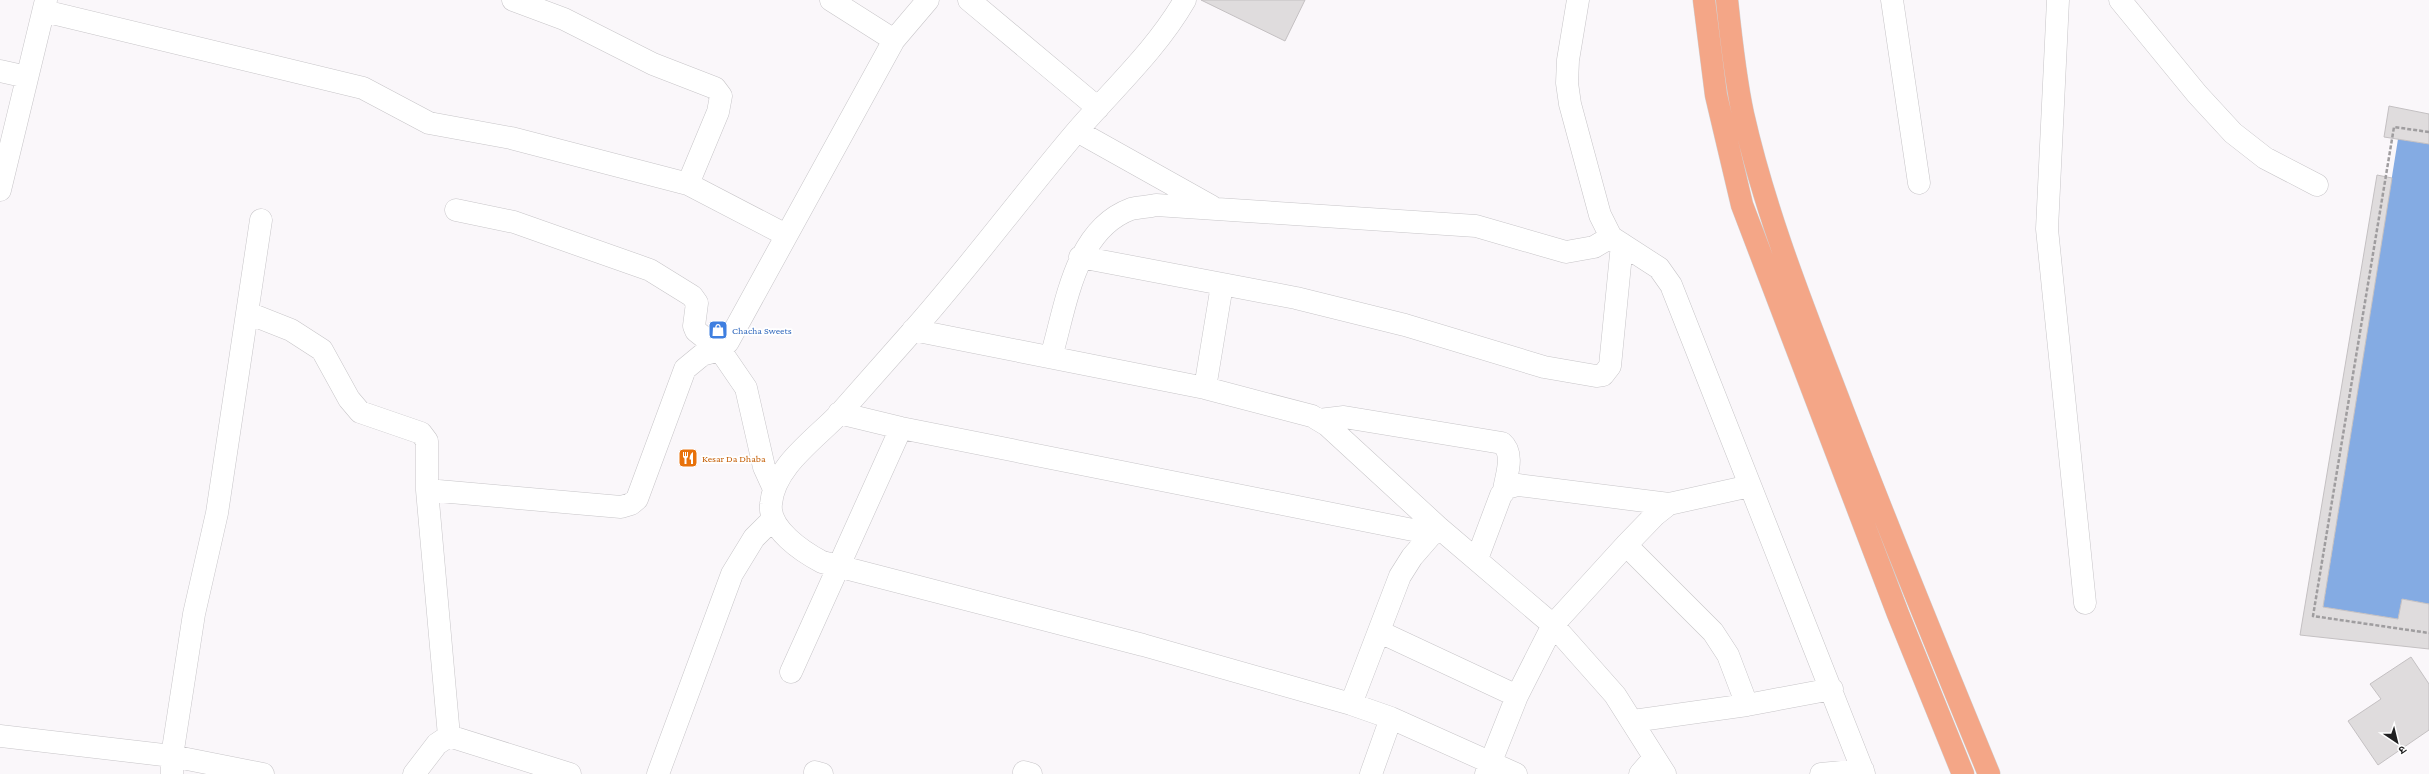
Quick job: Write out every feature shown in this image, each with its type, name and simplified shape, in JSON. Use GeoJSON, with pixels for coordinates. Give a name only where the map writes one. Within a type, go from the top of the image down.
{"type":"FeatureCollection","features":[{"type":"Feature","properties":{"kind":"highway"},"geometry":{"type":"LineString","coordinates":[[1704,0],[1716,95],[1742,205],[1895,607],[1963,774]]}},
{"type":"Feature","properties":{"kind":"highway"},"geometry":{"type":"LineString","coordinates":[[1727,0],[1743,113],[1758,172],[1778,235],[1800,298],[1895,546],[1989,774]]}},
{"type":"Feature","properties":{"kind":"street"},"geometry":{"type":"LineString","coordinates":[[513,0],[564,19],[653,64],[678,73],[718,92],[721,96],[718,112],[688,184]]}},
{"type":"Feature","properties":{"kind":"street"},"geometry":{"type":"LineString","coordinates":[[831,0],[894,40]]}},
{"type":"Feature","properties":{"kind":"street"},"geometry":{"type":"LineString","coordinates":[[427,490],[621,507],[631,504],[637,499],[685,370],[702,355],[720,350],[728,342],[894,40],[928,0]]}},
{"type":"Feature","properties":{"kind":"street"},"geometry":{"type":"LineString","coordinates":[[969,0],[1098,108]]}},
{"type":"Feature","properties":{"kind":"street"},"geometry":{"type":"LineString","coordinates":[[1185,0],[1159,38],[1077,131],[913,330],[839,413],[790,463],[774,489],[770,506],[772,519],[792,543],[804,553],[838,568],[1142,645],[1351,704],[1391,718],[1488,768],[1516,774]]}},
{"type":"Feature","properties":{"kind":"street"},"geometry":{"type":"LineString","coordinates":[[1578,0],[1568,60],[1570,104],[1600,216],[1616,241],[1659,268],[1671,285],[1832,689],[1863,772],[1821,774]]}},
{"type":"Feature","properties":{"kind":"street"},"geometry":{"type":"LineString","coordinates":[[1892,0],[1919,183]]}},
{"type":"Feature","properties":{"kind":"street"},"geometry":{"type":"LineString","coordinates":[[2058,0],[2047,229],[2085,603]]}},
{"type":"Feature","properties":{"kind":"street"},"geometry":{"type":"LineString","coordinates":[[2120,0],[2197,94],[2233,133],[2265,158],[2317,185]]}},
{"type":"Feature","properties":{"kind":"street"},"geometry":{"type":"LineString","coordinates":[[0,190],[45,6],[364,88],[429,123],[511,138],[688,184],[786,235]]}},
{"type":"Feature","properties":{"kind":"street"},"geometry":{"type":"LineString","coordinates":[[0,71],[27,77]]}},
{"type":"Feature","properties":{"kind":"street"},"geometry":{"type":"LineString","coordinates":[[1077,131],[1217,210]]}},
{"type":"Feature","properties":{"kind":"street"},"geometry":{"type":"LineString","coordinates":[[1051,357],[1080,257],[1092,239],[1110,222],[1133,209],[1156,205],[1476,226],[1566,252],[1616,241]]}},
{"type":"Feature","properties":{"kind":"street"},"geometry":{"type":"LineString","coordinates":[[456,210],[514,222],[650,270],[692,296],[697,303],[694,326],[696,331],[720,350],[746,388],[764,467],[774,489]]}},
{"type":"Feature","properties":{"kind":"street"},"geometry":{"type":"LineString","coordinates":[[172,765],[194,614],[217,513],[261,220]]}},
{"type":"Feature","properties":{"kind":"street"},"geometry":{"type":"LineString","coordinates":[[1080,257],[1296,298],[1366,315],[1544,367],[1596,376],[1607,373],[1610,366],[1616,241]]}},
{"type":"Feature","properties":{"kind":"street"},"geometry":{"type":"LineString","coordinates":[[1205,388],[1222,284]]}},
{"type":"Feature","properties":{"kind":"street"},"geometry":{"type":"LineString","coordinates":[[248,313],[291,330],[322,350],[349,399],[360,412],[421,433],[427,441],[427,490],[449,736]]}},
{"type":"Feature","properties":{"kind":"street"},"geometry":{"type":"LineString","coordinates":[[913,330],[1205,388],[1312,416],[1319,420],[1341,436],[1435,531],[1477,559],[1553,625],[1615,695],[1633,721],[1653,769]]}},
{"type":"Feature","properties":{"kind":"street"},"geometry":{"type":"LineString","coordinates":[[839,413],[901,428],[1435,531]]}},
{"type":"Feature","properties":{"kind":"street"},"geometry":{"type":"LineString","coordinates":[[1319,420],[1344,417],[1502,443],[1508,452],[1509,461],[1504,490],[1477,559]]}},
{"type":"Feature","properties":{"kind":"street"},"geometry":{"type":"LineString","coordinates":[[791,672],[829,594],[838,568],[901,428]]}},
{"type":"Feature","properties":{"kind":"street"},"geometry":{"type":"LineString","coordinates":[[1504,490],[1518,485],[1669,504],[1750,486]]}},
{"type":"Feature","properties":{"kind":"street"},"geometry":{"type":"LineString","coordinates":[[1488,768],[1517,696],[1553,625],[1626,545],[1655,515],[1669,504]]}},
{"type":"Feature","properties":{"kind":"street"},"geometry":{"type":"LineString","coordinates":[[658,774],[732,574],[754,538],[772,519]]}},
{"type":"Feature","properties":{"kind":"street"},"geometry":{"type":"LineString","coordinates":[[1351,704],[1380,632],[1400,576],[1412,557],[1435,531]]}},
{"type":"Feature","properties":{"kind":"street"},"geometry":{"type":"LineString","coordinates":[[1626,545],[1713,632],[1728,655],[1747,705]]}},
{"type":"Feature","properties":{"kind":"street"},"geometry":{"type":"LineString","coordinates":[[1380,632],[1517,696]]}},
{"type":"Feature","properties":{"kind":"street"},"geometry":{"type":"LineString","coordinates":[[1633,721],[1747,705],[1832,689]]}},
{"type":"Feature","properties":{"kind":"street"},"geometry":{"type":"LineString","coordinates":[[1371,774],[1391,718]]}},
{"type":"Feature","properties":{"kind":"street"},"geometry":{"type":"LineString","coordinates":[[0,736],[172,765],[263,774]]}},
{"type":"Feature","properties":{"kind":"street"},"geometry":{"type":"LineString","coordinates":[[414,774],[437,744],[449,736]]}},
{"type":"Feature","properties":{"kind":"street"},"geometry":{"type":"LineString","coordinates":[[449,736],[570,774]]}},
{"type":"Feature","properties":{"kind":"path"},"geometry":{"type":"LineString","coordinates":[[2429,132],[2394,127],[2313,616],[2429,633]]}},
{"type":"Feature","properties":{"kind":"water"},"geometry":{"type":"Polygon","coordinates":[[[2398,139],[2429,144],[2429,604],[2402,599],[2398,619],[2323,607],[2398,139]]]}},
{"type":"Feature","properties":{"kind":"building"},"geometry":{"type":"Polygon","coordinates":[[[1201,0],[1305,0],[1285,41],[1201,0]]]}},
{"type":"Feature","properties":{"kind":"building"},"geometry":{"type":"Polygon","coordinates":[[[2389,106],[2429,114],[2429,144],[2384,137],[2389,106]]]}},
{"type":"Feature","properties":{"kind":"building"},"geometry":{"type":"Polygon","coordinates":[[[2377,175],[2392,178],[2323,607],[2398,619],[2402,599],[2429,604],[2429,649],[2300,635],[2377,175]]]}},
{"type":"Feature","properties":{"kind":"building"},"geometry":{"type":"Polygon","coordinates":[[[2411,657],[2429,684],[2429,730],[2378,765],[2348,721],[2381,699],[2370,684],[2411,657]]]}},
{"type":"Feature","properties":{"kind":"place","name":"Chacha Sweets"},"geometry":{"type":"Point","coordinates":[718,330]}},
{"type":"Feature","properties":{"kind":"place","name":"Kesar Da Dhaba"},"geometry":{"type":"Point","coordinates":[688,458]}}]}
